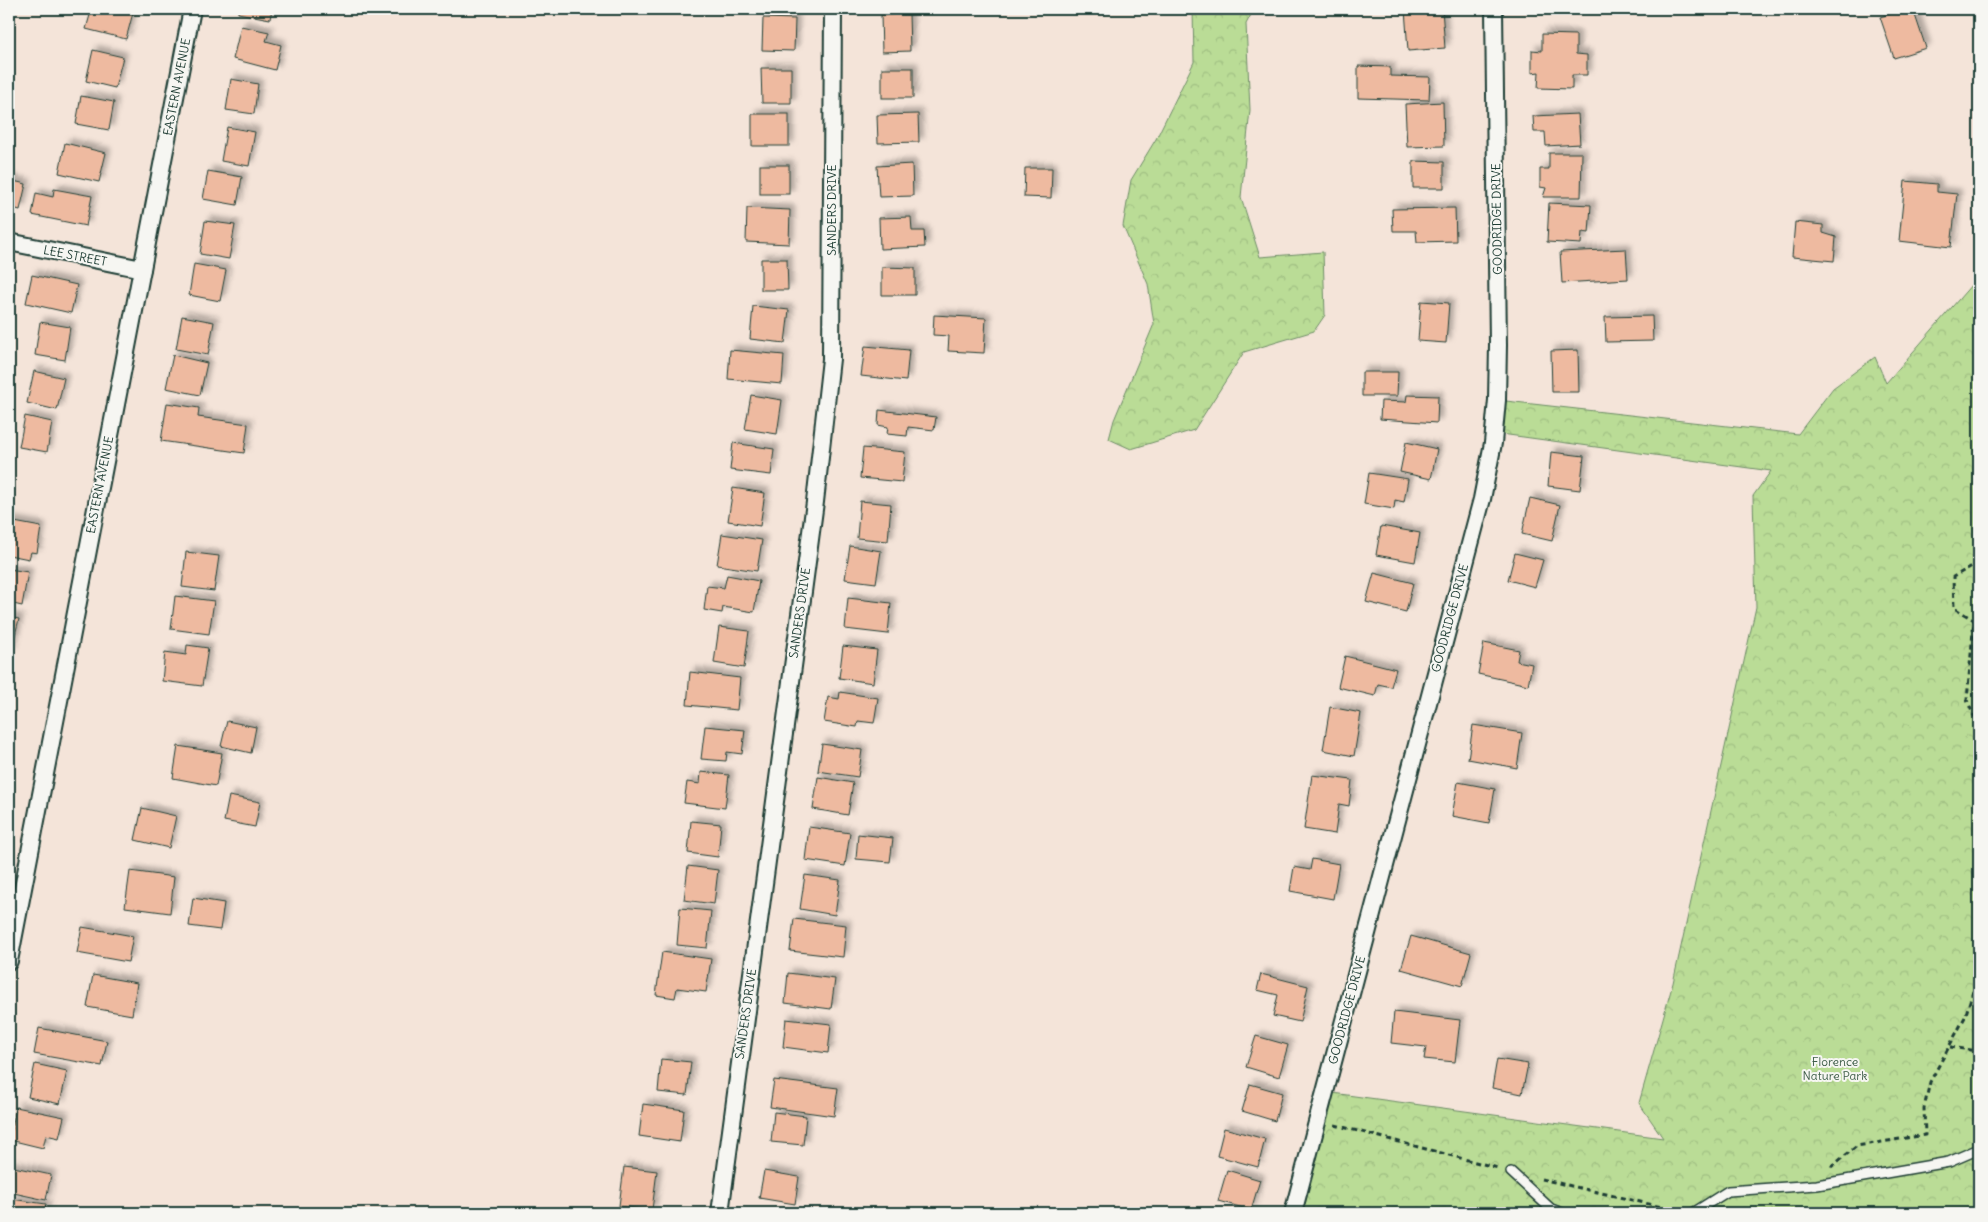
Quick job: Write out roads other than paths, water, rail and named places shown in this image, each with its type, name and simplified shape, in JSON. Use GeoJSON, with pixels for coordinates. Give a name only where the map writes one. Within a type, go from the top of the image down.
{"type":"FeatureCollection","features":[{"type":"Feature","properties":{"kind":"street","name":"EASTERN AVENUE"},"geometry":{"type":"LineString","coordinates":[[9,961],[192,9]]}},
{"type":"Feature","properties":{"kind":"street","name":"SANDERS DRIVE"},"geometry":{"type":"LineString","coordinates":[[720,1213],[815,502],[831,358],[833,9]]}},
{"type":"Feature","properties":{"kind":"street","name":"GOODRIDGE DRIVE"},"geometry":{"type":"LineString","coordinates":[[1293,1213],[1482,499],[1493,443],[1497,400],[1498,345],[1494,9]]}},
{"type":"Feature","properties":{"kind":"street","name":"LEE STREET"},"geometry":{"type":"LineString","coordinates":[[9,242],[142,269]]}},
{"type":"Feature","properties":{"kind":"lane"},"geometry":{"type":"LineString","coordinates":[[1693,1213],[1728,1191],[1817,1185],[1949,1162],[1979,1149]]}},
{"type":"Feature","properties":{"kind":"lane"},"geometry":{"type":"LineString","coordinates":[[1511,1172],[1551,1209],[1562,1213]]}},
{"type":"Feature","properties":{"kind":"park label","name":"Florence Nature Park"},"geometry":{"type":"Point","coordinates":[1835,1069]}}]}
